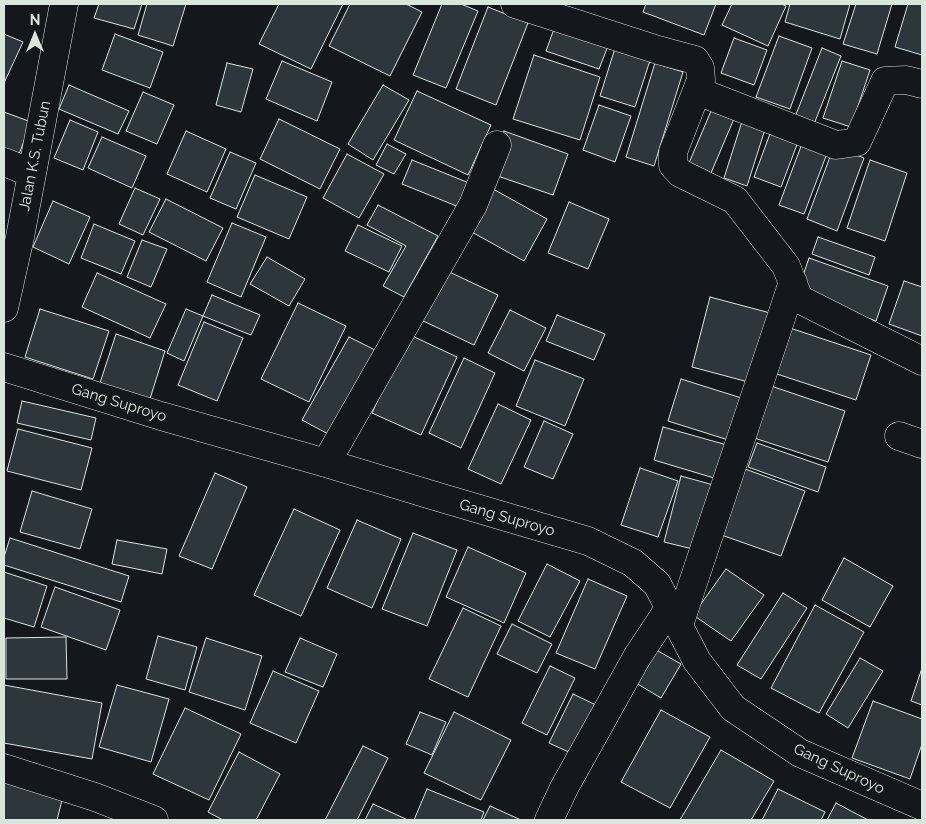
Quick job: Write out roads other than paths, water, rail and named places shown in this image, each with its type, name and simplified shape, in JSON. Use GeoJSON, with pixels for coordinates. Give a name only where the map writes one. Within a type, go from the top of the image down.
{"type":"FeatureCollection","features":[{"type":"Feature","properties":{"kind":"street","name":"Jalan K.S. Tubun"},"geometry":{"type":"LineString","coordinates":[[4,308],[20,237],[64,4]]}},
{"type":"Feature","properties":{"kind":"street"},"geometry":{"type":"LineString","coordinates":[[515,4],[695,60],[700,68],[701,80],[673,152],[673,164],[680,173],[735,200],[786,266],[799,299],[922,361]]}},
{"type":"Feature","properties":{"kind":"street"},"geometry":{"type":"LineString","coordinates":[[697,91],[836,145],[856,142],[885,81],[906,80],[922,84]]}},
{"type":"Feature","properties":{"kind":"street"},"geometry":{"type":"LineString","coordinates":[[326,463],[473,205],[497,145]]}},
{"type":"Feature","properties":{"kind":"street"},"geometry":{"type":"LineString","coordinates":[[4,162],[32,173]]}},
{"type":"Feature","properties":{"kind":"street"},"geometry":{"type":"LineString","coordinates":[[549,820],[564,788],[637,657],[674,616],[792,282]]}},
{"type":"Feature","properties":{"kind":"street","name":"Gang Suproyo"},"geometry":{"type":"LineString","coordinates":[[4,367],[161,416],[588,541],[633,563],[657,584],[697,661],[733,708],[800,753],[922,806]]}},
{"type":"Feature","properties":{"kind":"street"},"geometry":{"type":"LineString","coordinates":[[4,768],[95,797],[154,820]]}}]}
